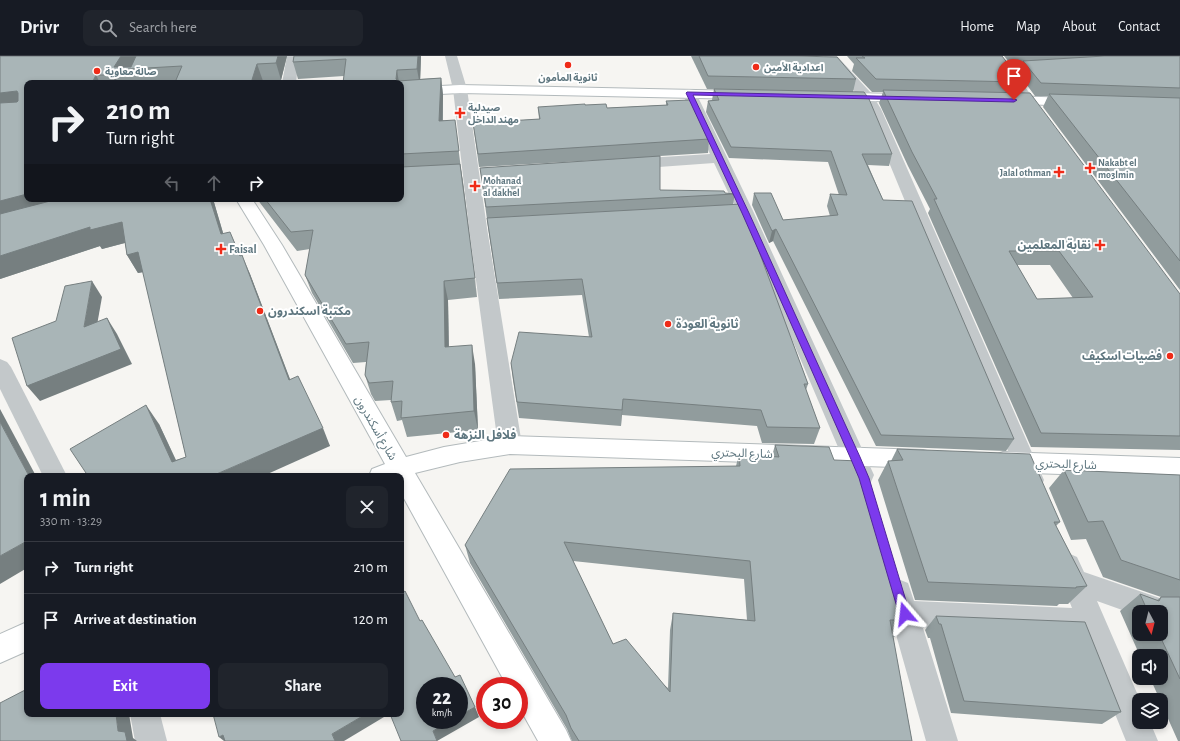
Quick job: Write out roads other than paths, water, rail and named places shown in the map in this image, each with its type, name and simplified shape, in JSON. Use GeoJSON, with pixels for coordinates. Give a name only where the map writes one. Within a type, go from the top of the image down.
{"type":"FeatureCollection","features":[{"type":"Feature","properties":{"kind":"main road"},"geometry":{"type":"LineString","coordinates":[[404,92],[460,89],[759,95]]}},
{"type":"Feature","properties":{"kind":"main road"},"geometry":{"type":"LineString","coordinates":[[821,96],[921,98]]}},
{"type":"Feature","properties":{"kind":"main road"},"geometry":{"type":"LineString","coordinates":[[990,100],[1084,103]]}},
{"type":"Feature","properties":{"kind":"main road","name":"شارع أسكندرون"},"geometry":{"type":"LineString","coordinates":[[246,202],[273,245],[390,472]]}},
{"type":"Feature","properties":{"kind":"main road","name":"شارع البحتري"},"geometry":{"type":"LineString","coordinates":[[390,472],[451,454],[510,445],[948,460]]}},
{"type":"Feature","properties":{"kind":"main road","name":"شارع البحتري"},"geometry":{"type":"LineString","coordinates":[[978,461],[1180,468]]}},
{"type":"Feature","properties":{"kind":"main road","name":"شارع أسكندرون"},"geometry":{"type":"LineString","coordinates":[[404,495],[555,741]]}},
{"type":"Feature","properties":{"kind":"main road"},"geometry":{"type":"LineString","coordinates":[[0,648],[24,637]]}},
{"type":"Feature","properties":{"kind":"street"},"geometry":{"type":"LineString","coordinates":[[289,80],[293,56]]}},
{"type":"Feature","properties":{"kind":"street"},"geometry":{"type":"LineString","coordinates":[[451,56],[460,89],[472,174],[486,227],[510,445]]}},
{"type":"Feature","properties":{"kind":"street"},"geometry":{"type":"LineString","coordinates":[[830,56],[867,97],[874,109],[1039,497]]}},
{"type":"Feature","properties":{"kind":"street"},"geometry":{"type":"LineString","coordinates":[[1008,64],[1028,101],[1052,133]]}},
{"type":"Feature","properties":{"kind":"street"},"geometry":{"type":"LineString","coordinates":[[689,93],[720,158],[738,213],[855,457],[868,494]]}},
{"type":"Feature","properties":{"kind":"street"},"geometry":{"type":"LineString","coordinates":[[619,164],[720,158]]}},
{"type":"Feature","properties":{"kind":"street"},"geometry":{"type":"LineString","coordinates":[[0,367],[53,473]]}},
{"type":"Feature","properties":{"kind":"street"},"geometry":{"type":"LineString","coordinates":[[1060,546],[1142,741]]}},
{"type":"Feature","properties":{"kind":"street"},"geometry":{"type":"LineString","coordinates":[[891,569],[942,741]]}},
{"type":"Feature","properties":{"kind":"street"},"geometry":{"type":"LineString","coordinates":[[1074,581],[1180,618]]}},
{"type":"Feature","properties":{"kind":"street"},"geometry":{"type":"LineString","coordinates":[[905,614],[1092,622]]}},
{"type":"Feature","properties":{"kind":"street"},"geometry":{"type":"LineString","coordinates":[[146,717],[151,741]]}},
{"type":"Feature","properties":{"kind":"place","name":"ثانوية المأمون"},"geometry":{"type":"Point","coordinates":[568,65]}},
{"type":"Feature","properties":{"kind":"place","name":"اعدادية الأمين"},"geometry":{"type":"Point","coordinates":[756,67]}},
{"type":"Feature","properties":{"kind":"place","name":"صالة معاوية"},"geometry":{"type":"Point","coordinates":[97,71]}},
{"type":"Feature","properties":{"kind":"place","name":"صيدلية مهند الداخل"},"geometry":{"type":"Point","coordinates":[460,113]}},
{"type":"Feature","properties":{"kind":"place","name":"Nakabt el mo3lmin"},"geometry":{"type":"Point","coordinates":[1090,168]}},
{"type":"Feature","properties":{"kind":"place","name":"Jalal othman"},"geometry":{"type":"Point","coordinates":[1059,172]}},
{"type":"Feature","properties":{"kind":"place","name":"Mohanad al dakhel"},"geometry":{"type":"Point","coordinates":[475,186]}},
{"type":"Feature","properties":{"kind":"place","name":"نقابة المعلمين"},"geometry":{"type":"Point","coordinates":[1100,245]}},
{"type":"Feature","properties":{"kind":"place","name":"Faisal"},"geometry":{"type":"Point","coordinates":[221,249]}},
{"type":"Feature","properties":{"kind":"place","name":"مكتبة اسكندرون"},"geometry":{"type":"Point","coordinates":[260,311]}},
{"type":"Feature","properties":{"kind":"place","name":"ثانوية العودة"},"geometry":{"type":"Point","coordinates":[668,324]}},
{"type":"Feature","properties":{"kind":"place","name":"فضيات اسكيف"},"geometry":{"type":"Point","coordinates":[1170,356]}},
{"type":"Feature","properties":{"kind":"place","name":"فلافل النزهة"},"geometry":{"type":"Point","coordinates":[446,435]}}]}
